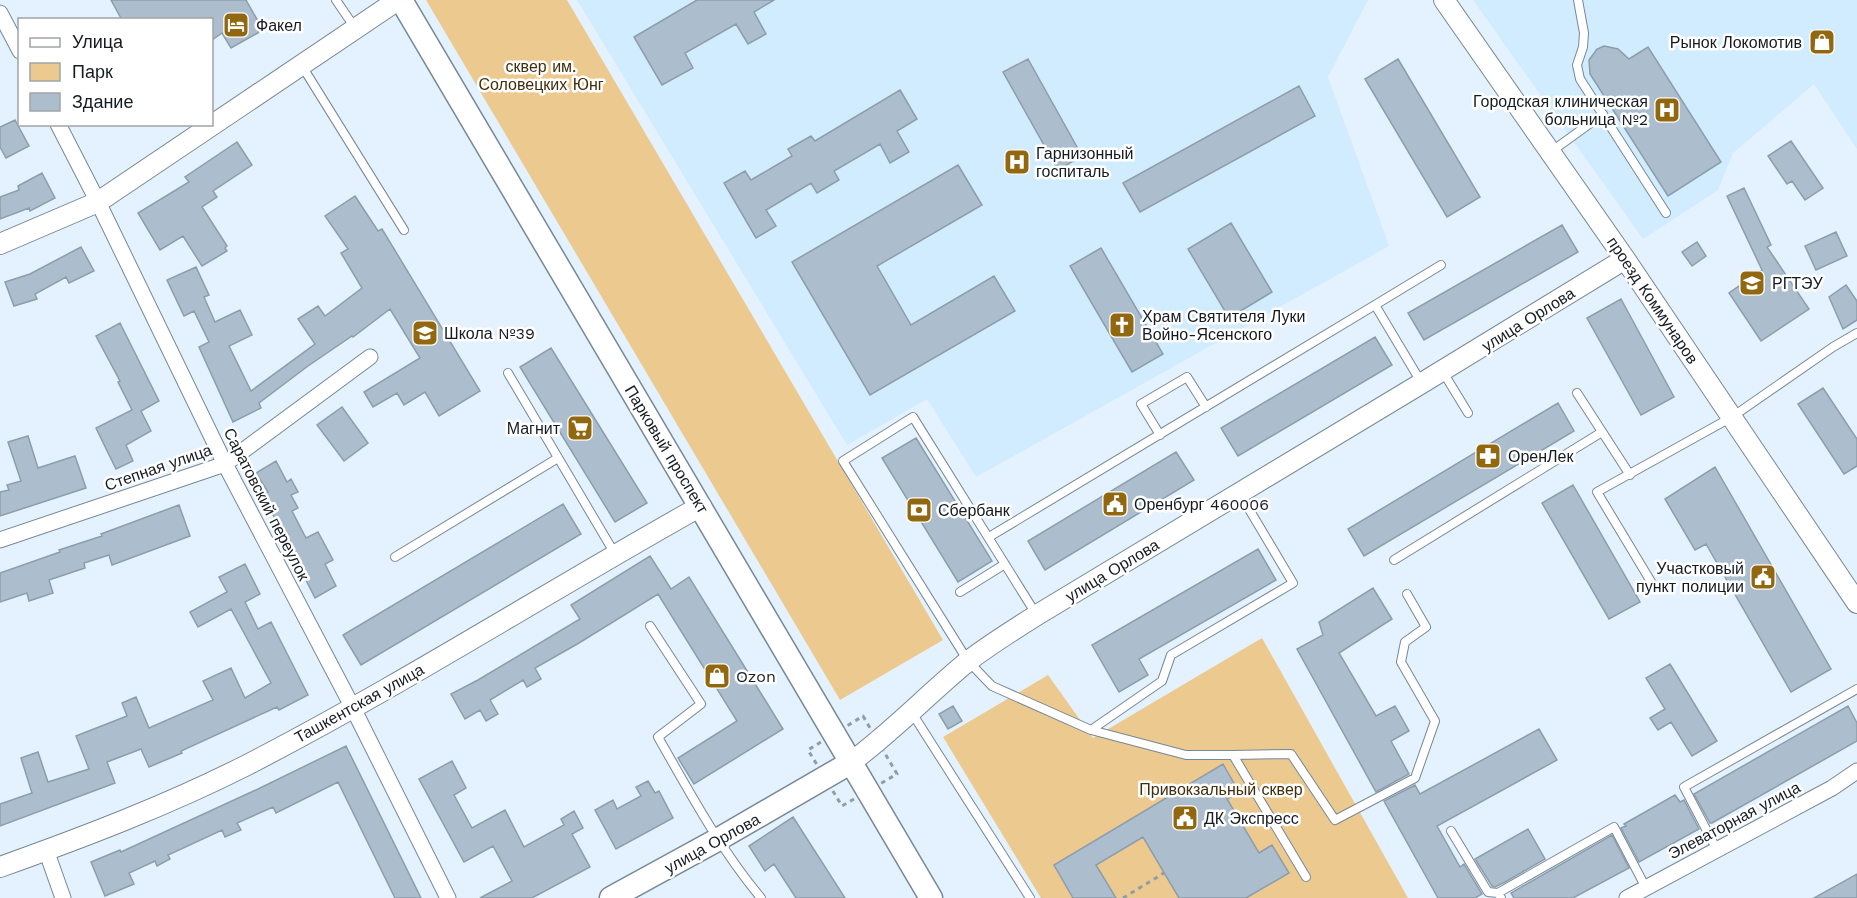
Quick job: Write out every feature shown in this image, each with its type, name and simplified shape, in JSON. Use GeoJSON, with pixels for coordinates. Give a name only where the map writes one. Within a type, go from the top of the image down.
{"type":"FeatureCollection","features":[{"type":"Feature","properties":{"kind":"main road","name":"Парковый проспект"},"geometry":{"type":"LineString","coordinates":[[399,0],[932,898]]}},
{"type":"Feature","properties":{"kind":"main road","name":"улица Орлова"},"geometry":{"type":"LineString","coordinates":[[611,898],[850,763]]}},
{"type":"Feature","properties":{"kind":"street"},"geometry":{"type":"LineString","coordinates":[[213,124],[399,0]]}},
{"type":"Feature","properties":{"kind":"street","name":"проезд Коммунаров"},"geometry":{"type":"LineString","coordinates":[[1444,0],[1625,259],[1857,603]]}},
{"type":"Feature","properties":{"kind":"street"},"geometry":{"type":"LineString","coordinates":[[0,13],[18,47]]}},
{"type":"Feature","properties":{"kind":"street","name":"Саратовский переулок"},"geometry":{"type":"LineString","coordinates":[[59,126],[225,464],[353,708],[448,898]]}},
{"type":"Feature","properties":{"kind":"street"},"geometry":{"type":"LineString","coordinates":[[0,244],[98,202],[211,126]]}},
{"type":"Feature","properties":{"kind":"street","name":"улица Орлова"},"geometry":{"type":"LineString","coordinates":[[850,763],[878,742],[968,662],[1037,615],[1625,259]]}},
{"type":"Feature","properties":{"kind":"street","name":"Степная улица"},"geometry":{"type":"LineString","coordinates":[[0,540],[225,464],[370,357]]}},
{"type":"Feature","properties":{"kind":"street","name":"Ташкентская улица"},"geometry":{"type":"LineString","coordinates":[[0,867],[153,808],[246,765],[353,708],[701,506]]}},
{"type":"Feature","properties":{"kind":"street","name":"Элеваторная улица"},"geometry":{"type":"LineString","coordinates":[[1627,898],[1832,788],[1857,771]]}},
{"type":"Feature","properties":{"kind":"street"},"geometry":{"type":"LineString","coordinates":[[46,850],[63,898]]}},
{"type":"Feature","properties":{"kind":"lane"},"geometry":{"type":"LineString","coordinates":[[336,0],[356,28]]}},
{"type":"Feature","properties":{"kind":"lane"},"geometry":{"type":"LineString","coordinates":[[1578,0],[1584,33],[1583,47],[1577,65],[1580,79],[1666,213]]}},
{"type":"Feature","properties":{"kind":"lane"},"geometry":{"type":"LineString","coordinates":[[301,65],[404,230]]}},
{"type":"Feature","properties":{"kind":"lane"},"geometry":{"type":"LineString","coordinates":[[1550,152],[1603,114]]}},
{"type":"Feature","properties":{"kind":"lane"},"geometry":{"type":"LineString","coordinates":[[989,537],[1441,265]]}},
{"type":"Feature","properties":{"kind":"lane"},"geometry":{"type":"LineString","coordinates":[[1375,305],[1422,383]]}},
{"type":"Feature","properties":{"kind":"lane"},"geometry":{"type":"LineString","coordinates":[[1653,585],[1597,492],[1732,417],[1857,333]]}},
{"type":"Feature","properties":{"kind":"lane"},"geometry":{"type":"LineString","coordinates":[[1442,371],[1468,413]]}},
{"type":"Feature","properties":{"kind":"lane"},"geometry":{"type":"LineString","coordinates":[[508,373],[615,554]]}},
{"type":"Feature","properties":{"kind":"lane"},"geometry":{"type":"LineString","coordinates":[[1160,435],[1140,404],[1187,377],[1206,407]]}},
{"type":"Feature","properties":{"kind":"lane"},"geometry":{"type":"LineString","coordinates":[[1577,393],[1630,475]]}},
{"type":"Feature","properties":{"kind":"lane"},"geometry":{"type":"LineString","coordinates":[[1037,615],[913,417],[843,461],[968,662],[992,686],[1091,730],[1186,755],[1291,754],[1335,820],[1415,778],[1435,721],[1401,662],[1405,642],[1426,627],[1407,594]]}},
{"type":"Feature","properties":{"kind":"lane"},"geometry":{"type":"LineString","coordinates":[[1394,560],[1602,432]]}},
{"type":"Feature","properties":{"kind":"lane"},"geometry":{"type":"LineString","coordinates":[[395,557],[558,458]]}},
{"type":"Feature","properties":{"kind":"lane"},"geometry":{"type":"LineString","coordinates":[[1091,730],[1162,681],[1171,655],[1293,583],[1240,492]]}},
{"type":"Feature","properties":{"kind":"lane"},"geometry":{"type":"LineString","coordinates":[[960,592],[1005,564]]}},
{"type":"Feature","properties":{"kind":"lane"},"geometry":{"type":"LineString","coordinates":[[650,626],[700,704],[658,737],[717,840],[761,898]]}},
{"type":"Feature","properties":{"kind":"lane"},"geometry":{"type":"LineString","coordinates":[[1717,850],[1684,787],[1857,689]]}},
{"type":"Feature","properties":{"kind":"lane"},"geometry":{"type":"LineString","coordinates":[[912,712],[1030,898]]}},
{"type":"Feature","properties":{"kind":"lane"},"geometry":{"type":"LineString","coordinates":[[1233,754],[1306,877]]}},
{"type":"Feature","properties":{"kind":"lane"},"geometry":{"type":"LineString","coordinates":[[1451,831],[1488,892],[1499,895],[1614,827],[1646,888]]}},
{"type":"Feature","properties":{"kind":"path"},"geometry":{"type":"LineString","coordinates":[[1123,898],[1164,873]]}},
{"type":"Feature","properties":{"kind":"shaded area","name":"Гарнизонный госпиталь"},"geometry":{"type":"Polygon","coordinates":[[[577,0],[1368,0],[1328,77],[1389,246],[976,477],[927,399],[847,445],[577,0]]]}},
{"type":"Feature","properties":{"kind":"shaded area","name":"Городская клиническая больница №2"},"geometry":{"type":"Polygon","coordinates":[[[1473,0],[1857,0],[1857,149],[1814,84],[1733,153],[1718,190],[1643,239],[1473,0]]]}},
{"type":"Feature","properties":{"kind":"green space","name":"сквер им. Соловецких Юнг"},"geometry":{"type":"Polygon","coordinates":[[[426,0],[567,0],[943,640],[840,700],[426,0]]]}},
{"type":"Feature","properties":{"kind":"green space","name":"Привокзальный сквер"},"geometry":{"type":"Polygon","coordinates":[[[1262,638],[1408,898],[1041,898],[943,737],[1048,675],[1093,738],[1262,638]]]}},
{"type":"Feature","properties":{"kind":"building","name":"Факел"},"geometry":{"type":"Polygon","coordinates":[[[111,0],[246,0],[263,30],[231,48],[222,33],[213,39],[213,18],[121,18],[111,0]]]}},
{"type":"Feature","properties":{"kind":"building"},"geometry":{"type":"Polygon","coordinates":[[[697,0],[774,0],[754,12],[766,34],[748,44],[736,24],[685,53],[693,68],[662,85],[634,37],[697,0]]]}},
{"type":"Feature","properties":{"kind":"building"},"geometry":{"type":"Polygon","coordinates":[[[1604,46],[1618,49],[1629,59],[1648,47],[1721,162],[1668,196],[1590,74],[1589,60],[1597,49],[1604,46]]]}},
{"type":"Feature","properties":{"kind":"building"},"geometry":{"type":"Polygon","coordinates":[[[1028,59],[1082,156],[1058,170],[1003,72],[1028,59]]]}},
{"type":"Feature","properties":{"kind":"building"},"geometry":{"type":"Polygon","coordinates":[[[1398,59],[1480,197],[1447,217],[1365,79],[1398,59]]]}},
{"type":"Feature","properties":{"kind":"building"},"geometry":{"type":"Polygon","coordinates":[[[1299,86],[1315,116],[1140,212],[1123,183],[1299,86]]]}},
{"type":"Feature","properties":{"kind":"building"},"geometry":{"type":"Polygon","coordinates":[[[900,90],[917,119],[897,131],[909,152],[890,163],[880,144],[834,171],[839,180],[817,193],[811,183],[766,210],[776,226],[756,238],[724,183],[745,171],[751,180],[792,156],[788,149],[811,136],[815,141],[900,90]]]}},
{"type":"Feature","properties":{"kind":"building"},"geometry":{"type":"Polygon","coordinates":[[[15,120],[29,146],[6,158],[0,147],[0,127],[15,120]]]}},
{"type":"Feature","properties":{"kind":"building"},"geometry":{"type":"Polygon","coordinates":[[[1791,141],[1823,188],[1805,200],[1792,181],[1787,184],[1768,156],[1791,141]]]}},
{"type":"Feature","properties":{"kind":"building"},"geometry":{"type":"Polygon","coordinates":[[[237,142],[252,165],[213,191],[217,197],[202,207],[227,246],[225,248],[227,251],[202,266],[183,236],[160,250],[138,213],[189,182],[185,177],[237,142]]]}},
{"type":"Feature","properties":{"kind":"building"},"geometry":{"type":"Polygon","coordinates":[[[958,165],[982,205],[877,266],[911,325],[994,276],[1015,311],[870,395],[792,262],[958,165]]]}},
{"type":"Feature","properties":{"kind":"building"},"geometry":{"type":"Polygon","coordinates":[[[42,173],[55,198],[30,211],[29,208],[0,219],[0,197],[19,190],[18,186],[42,173]]]}},
{"type":"Feature","properties":{"kind":"building"},"geometry":{"type":"Polygon","coordinates":[[[1744,188],[1771,245],[1767,247],[1809,309],[1761,341],[1729,293],[1762,270],[1727,196],[1744,188]]]}},
{"type":"Feature","properties":{"kind":"building"},"geometry":{"type":"Polygon","coordinates":[[[355,196],[378,231],[382,229],[480,391],[439,416],[425,392],[404,405],[397,393],[373,407],[364,392],[420,358],[390,309],[259,403],[261,408],[233,422],[199,347],[209,342],[194,311],[184,316],[167,280],[196,267],[209,295],[204,297],[215,322],[240,310],[252,335],[229,346],[251,391],[315,344],[298,319],[318,306],[325,316],[362,288],[341,253],[348,249],[325,216],[355,196]]]}},
{"type":"Feature","properties":{"kind":"building"},"geometry":{"type":"Polygon","coordinates":[[[1231,223],[1272,292],[1229,318],[1188,249],[1231,223]]]}},
{"type":"Feature","properties":{"kind":"building"},"geometry":{"type":"Polygon","coordinates":[[[1562,225],[1578,252],[1424,340],[1408,313],[1562,225]]]}},
{"type":"Feature","properties":{"kind":"building"},"geometry":{"type":"Polygon","coordinates":[[[1836,232],[1847,256],[1816,270],[1805,246],[1836,232]]]}},
{"type":"Feature","properties":{"kind":"building"},"geometry":{"type":"Polygon","coordinates":[[[1697,242],[1706,256],[1692,266],[1682,252],[1697,242]]]}},
{"type":"Feature","properties":{"kind":"building"},"geometry":{"type":"Polygon","coordinates":[[[81,247],[94,271],[69,283],[66,277],[35,294],[37,299],[14,306],[5,282],[30,274],[81,247]]]}},
{"type":"Feature","properties":{"kind":"building"},"geometry":{"type":"Polygon","coordinates":[[[1101,248],[1163,354],[1132,372],[1070,266],[1101,248]]]}},
{"type":"Feature","properties":{"kind":"building"},"geometry":{"type":"Polygon","coordinates":[[[1846,285],[1857,301],[1857,320],[1843,329],[1829,297],[1846,285]]]}},
{"type":"Feature","properties":{"kind":"building"},"geometry":{"type":"Polygon","coordinates":[[[1621,299],[1674,397],[1641,415],[1587,318],[1621,299]]]}},
{"type":"Feature","properties":{"kind":"building"},"geometry":{"type":"Polygon","coordinates":[[[120,323],[159,401],[141,411],[151,431],[126,445],[133,461],[116,469],[96,428],[132,410],[118,382],[120,381],[96,336],[120,323]]]}},
{"type":"Feature","properties":{"kind":"building"},"geometry":{"type":"Polygon","coordinates":[[[1375,337],[1392,365],[1238,456],[1221,428],[1375,337]]]}},
{"type":"Feature","properties":{"kind":"building"},"geometry":{"type":"Polygon","coordinates":[[[551,348],[647,503],[615,522],[520,367],[551,348]]]}},
{"type":"Feature","properties":{"kind":"building"},"geometry":{"type":"Polygon","coordinates":[[[1823,388],[1857,439],[1857,466],[1844,474],[1798,404],[1823,388]]]}},
{"type":"Feature","properties":{"kind":"building"},"geometry":{"type":"Polygon","coordinates":[[[1558,403],[1574,431],[1364,556],[1348,529],[1558,403]]]}},
{"type":"Feature","properties":{"kind":"building"},"geometry":{"type":"Polygon","coordinates":[[[342,407],[368,443],[344,461],[317,425],[342,407]]]}},
{"type":"Feature","properties":{"kind":"building"},"geometry":{"type":"Polygon","coordinates":[[[28,436],[38,468],[75,456],[86,488],[0,516],[0,492],[9,490],[7,485],[21,481],[8,442],[28,436]]]}},
{"type":"Feature","properties":{"kind":"building"},"geometry":{"type":"Polygon","coordinates":[[[916,438],[992,561],[958,582],[882,458],[916,438]]]}},
{"type":"Feature","properties":{"kind":"building"},"geometry":{"type":"Polygon","coordinates":[[[1176,452],[1194,480],[1045,570],[1028,541],[1176,452]]]}},
{"type":"Feature","properties":{"kind":"building"},"geometry":{"type":"Polygon","coordinates":[[[276,461],[287,482],[291,479],[298,492],[291,495],[298,508],[292,511],[306,538],[318,532],[333,560],[325,564],[336,586],[315,598],[263,495],[268,492],[256,473],[276,461]]]}},
{"type":"Feature","properties":{"kind":"building"},"geometry":{"type":"Polygon","coordinates":[[[1715,467],[1831,669],[1791,692],[1706,544],[1695,550],[1665,499],[1715,467]]]}},
{"type":"Feature","properties":{"kind":"building"},"geometry":{"type":"Polygon","coordinates":[[[1573,485],[1640,602],[1609,619],[1542,503],[1573,485]]]}},
{"type":"Feature","properties":{"kind":"building"},"geometry":{"type":"Polygon","coordinates":[[[563,504],[581,534],[361,665],[343,635],[563,504]]]}},
{"type":"Feature","properties":{"kind":"building"},"geometry":{"type":"Polygon","coordinates":[[[179,505],[190,536],[112,565],[109,555],[84,563],[85,568],[49,580],[53,593],[29,601],[27,593],[0,602],[0,573],[179,505]]]}},
{"type":"Feature","properties":{"kind":"building"},"geometry":{"type":"Polygon","coordinates":[[[1258,549],[1276,580],[1139,659],[1148,675],[1119,692],[1092,645],[1258,549]]]}},
{"type":"Feature","properties":{"kind":"building"},"geometry":{"type":"Polygon","coordinates":[[[650,556],[671,589],[689,577],[783,729],[694,784],[678,758],[737,721],[658,594],[535,668],[541,679],[527,687],[523,680],[490,700],[498,714],[486,721],[480,710],[465,719],[451,694],[580,619],[571,605],[650,556]]]}},
{"type":"Feature","properties":{"kind":"building"},"geometry":{"type":"Polygon","coordinates":[[[245,564],[260,594],[245,602],[258,629],[271,622],[308,695],[279,710],[277,707],[149,767],[141,749],[107,762],[115,783],[0,826],[0,804],[32,793],[21,758],[38,752],[48,782],[89,769],[76,736],[127,716],[122,703],[136,697],[149,728],[213,700],[203,681],[231,668],[245,698],[271,683],[231,609],[198,627],[190,612],[227,592],[219,577],[245,564]]]}},
{"type":"Feature","properties":{"kind":"building"},"geometry":{"type":"Polygon","coordinates":[[[1373,588],[1392,619],[1339,653],[1376,716],[1395,706],[1409,731],[1391,741],[1409,774],[1376,792],[1297,649],[1323,635],[1319,622],[1373,588]]]}},
{"type":"Feature","properties":{"kind":"building"},"geometry":{"type":"Polygon","coordinates":[[[1670,664],[1717,741],[1692,756],[1671,722],[1658,730],[1650,718],[1665,709],[1646,678],[1670,664]]]}},
{"type":"Feature","properties":{"kind":"building"},"geometry":{"type":"Polygon","coordinates":[[[953,706],[962,721],[948,729],[939,714],[953,706]]]}},
{"type":"Feature","properties":{"kind":"building"},"geometry":{"type":"Polygon","coordinates":[[[1848,706],[1857,723],[1857,741],[1710,823],[1694,794],[1848,706]]]}},
{"type":"Feature","properties":{"kind":"building"},"geometry":{"type":"Polygon","coordinates":[[[1539,729],[1557,760],[1437,826],[1460,867],[1464,864],[1482,894],[1475,898],[1438,898],[1384,801],[1415,785],[1420,794],[1539,729]]]}},
{"type":"Feature","properties":{"kind":"building"},"geometry":{"type":"Polygon","coordinates":[[[346,746],[421,898],[395,898],[338,782],[276,813],[273,807],[237,823],[241,830],[225,837],[222,830],[168,855],[170,859],[157,866],[155,861],[129,873],[134,884],[105,896],[91,862],[120,850],[121,852],[346,746]]]}},
{"type":"Feature","properties":{"kind":"building"},"geometry":{"type":"Polygon","coordinates":[[[452,761],[466,788],[454,795],[472,828],[505,810],[524,847],[564,825],[561,819],[574,811],[583,828],[572,834],[590,867],[532,898],[480,898],[512,881],[493,846],[464,862],[419,779],[452,761]]]}},
{"type":"Feature","properties":{"kind":"building","name":"ДК Экспресс"},"geometry":{"type":"Polygon","coordinates":[[[1223,764],[1239,792],[1227,799],[1259,853],[1272,845],[1289,873],[1246,898],[1179,898],[1143,837],[1096,865],[1116,898],[1073,898],[1054,865],[1223,764]]]}},
{"type":"Feature","properties":{"kind":"building"},"geometry":{"type":"Polygon","coordinates":[[[648,781],[655,793],[659,791],[673,818],[616,849],[595,810],[613,800],[617,809],[641,796],[636,787],[648,781]]]}},
{"type":"Feature","properties":{"kind":"building"},"geometry":{"type":"Polygon","coordinates":[[[1675,795],[1680,802],[1684,800],[1699,829],[1639,862],[1621,828],[1626,826],[1624,824],[1675,795]]]}},
{"type":"Feature","properties":{"kind":"building"},"geometry":{"type":"Polygon","coordinates":[[[793,817],[845,898],[796,898],[774,864],[765,871],[749,846],[793,817]]]}},
{"type":"Feature","properties":{"kind":"building"},"geometry":{"type":"Polygon","coordinates":[[[1528,829],[1545,859],[1505,882],[1495,887],[1492,886],[1475,859],[1528,829]]]}},
{"type":"Feature","properties":{"kind":"building"},"geometry":{"type":"Polygon","coordinates":[[[1612,835],[1629,868],[1573,898],[1514,898],[1511,893],[1612,835]]]}},
{"type":"Feature","properties":{"kind":"building"},"geometry":{"type":"Polygon","coordinates":[[[1857,874],[1857,898],[1814,898],[1857,874]]]}},
{"type":"Feature","properties":{"kind":"place","name":"Факел"},"geometry":{"type":"Point","coordinates":[236,25]}},
{"type":"Feature","properties":{"kind":"place","name":"Рынок Локомотив"},"geometry":{"type":"Point","coordinates":[1822,42]}},
{"type":"Feature","properties":{"kind":"place","name":"Городская клиническая больница №2"},"geometry":{"type":"Point","coordinates":[1667,110]}},
{"type":"Feature","properties":{"kind":"place","name":"Гарнизонный госпиталь"},"geometry":{"type":"Point","coordinates":[1017,162]}},
{"type":"Feature","properties":{"kind":"place","name":"РГТЭУ"},"geometry":{"type":"Point","coordinates":[1752,283]}},
{"type":"Feature","properties":{"kind":"place","name":"Храм Святителя Луки Войно-Ясенского"},"geometry":{"type":"Point","coordinates":[1122,325]}},
{"type":"Feature","properties":{"kind":"place","name":"Школа №39"},"geometry":{"type":"Point","coordinates":[425,333]}},
{"type":"Feature","properties":{"kind":"place","name":"Магнит"},"geometry":{"type":"Point","coordinates":[580,428]}},
{"type":"Feature","properties":{"kind":"place","name":"ОренЛек"},"geometry":{"type":"Point","coordinates":[1488,456]}},
{"type":"Feature","properties":{"kind":"place","name":"Оренбург 460006"},"geometry":{"type":"Point","coordinates":[1115,504]}},
{"type":"Feature","properties":{"kind":"place","name":"Сбербанк"},"geometry":{"type":"Point","coordinates":[919,510]}},
{"type":"Feature","properties":{"kind":"place","name":"Участковый пункт полиции"},"geometry":{"type":"Point","coordinates":[1763,577]}},
{"type":"Feature","properties":{"kind":"place","name":"Ozon"},"geometry":{"type":"Point","coordinates":[717,676]}},
{"type":"Feature","properties":{"kind":"place","name":"ДК Экспресс"},"geometry":{"type":"Point","coordinates":[1185,818]}}]}
